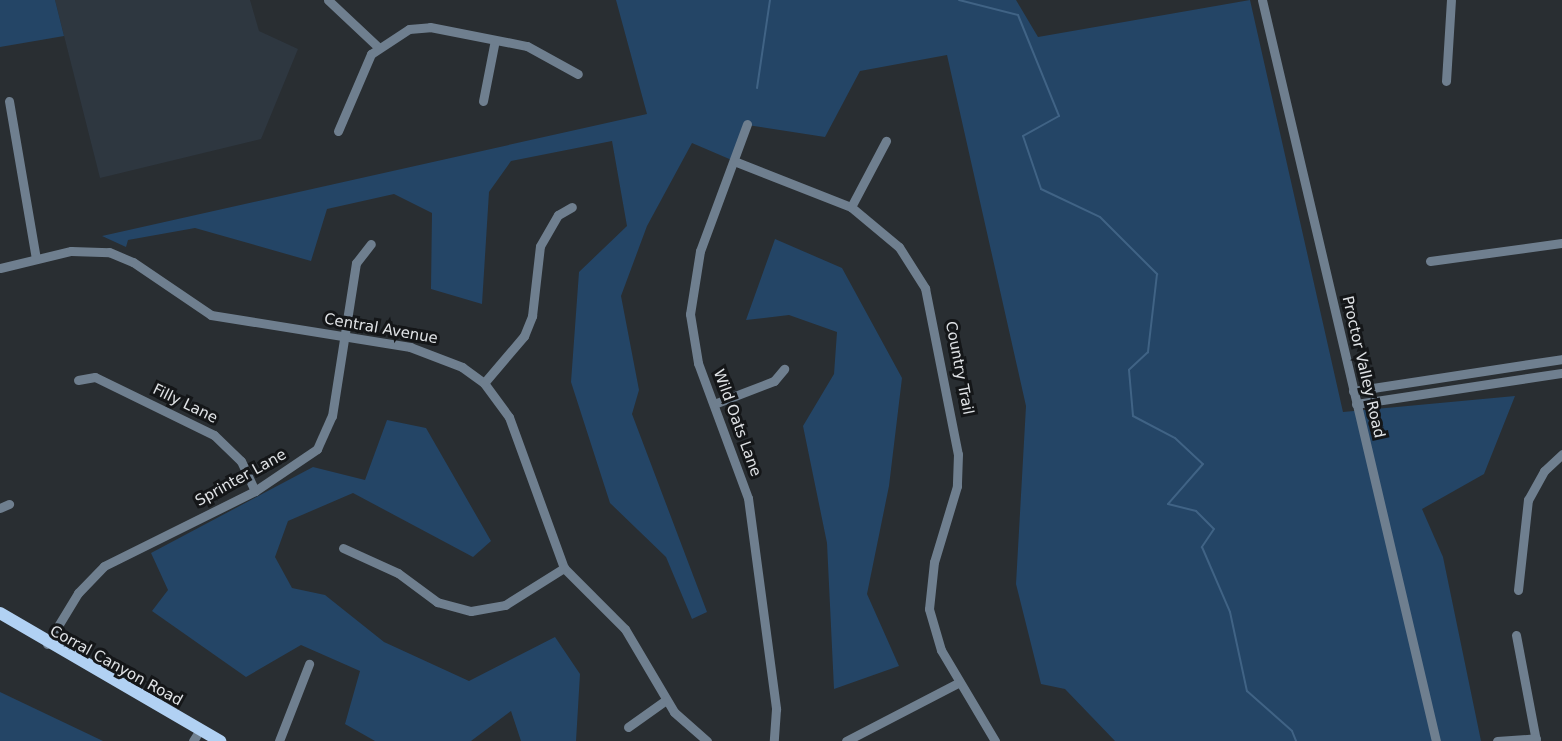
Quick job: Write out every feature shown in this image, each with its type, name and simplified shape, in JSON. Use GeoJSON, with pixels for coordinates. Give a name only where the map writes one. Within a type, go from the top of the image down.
{"type":"FeatureCollection","features":[{"type":"Feature","properties":{"kind":"main road","name":"Corral Canyon Road"},"geometry":{"type":"LineString","coordinates":[[0,613],[196,735],[220,741]]}},
{"type":"Feature","properties":{"kind":"street"},"geometry":{"type":"LineString","coordinates":[[328,0],[378,48]]}},
{"type":"Feature","properties":{"kind":"street","name":"Proctor Valley Road"},"geometry":{"type":"LineString","coordinates":[[1262,0],[1436,741]]}},
{"type":"Feature","properties":{"kind":"street"},"geometry":{"type":"LineString","coordinates":[[1446,81],[1451,0]]}},
{"type":"Feature","properties":{"kind":"street"},"geometry":{"type":"LineString","coordinates":[[338,131],[378,48],[396,34],[423,27],[495,40],[551,55],[578,74]]}},
{"type":"Feature","properties":{"kind":"street"},"geometry":{"type":"LineString","coordinates":[[483,101],[495,40]]}},
{"type":"Feature","properties":{"kind":"street"},"geometry":{"type":"LineString","coordinates":[[9,101],[36,259]]}},
{"type":"Feature","properties":{"kind":"street","name":"Wild Oats Lane"},"geometry":{"type":"LineString","coordinates":[[747,124],[700,251],[690,301],[695,351],[748,498],[774,690],[774,741]]}},
{"type":"Feature","properties":{"kind":"street"},"geometry":{"type":"LineString","coordinates":[[851,207],[886,141]]}},
{"type":"Feature","properties":{"kind":"street","name":"Country Trail"},"geometry":{"type":"LineString","coordinates":[[734,161],[851,207],[899,247],[931,305],[958,476],[934,562],[929,609],[958,683],[995,741]]}},
{"type":"Feature","properties":{"kind":"street"},"geometry":{"type":"LineString","coordinates":[[483,382],[524,336],[532,316],[540,246],[558,215],[572,207]]}},
{"type":"Feature","properties":{"kind":"street"},"geometry":{"type":"LineString","coordinates":[[1430,261],[1562,243]]}},
{"type":"Feature","properties":{"kind":"street","name":"Sprinter Lane"},"geometry":{"type":"LineString","coordinates":[[47,644],[78,593],[104,566],[255,491],[317,449],[332,416],[356,263],[371,244]]}},
{"type":"Feature","properties":{"kind":"street","name":"Central Avenue"},"geometry":{"type":"LineString","coordinates":[[0,268],[71,251],[109,252],[134,262],[211,315],[435,353],[483,382],[509,417],[564,568],[626,629],[666,700],[685,725],[707,741]]}},
{"type":"Feature","properties":{"kind":"street"},"geometry":{"type":"LineString","coordinates":[[1353,391],[1562,359]]}},
{"type":"Feature","properties":{"kind":"street"},"geometry":{"type":"LineString","coordinates":[[714,404],[774,381],[784,369]]}},
{"type":"Feature","properties":{"kind":"street"},"geometry":{"type":"LineString","coordinates":[[1356,404],[1562,374]]}},
{"type":"Feature","properties":{"kind":"street","name":"Filly Lane"},"geometry":{"type":"LineString","coordinates":[[78,380],[95,377],[214,435],[241,461],[255,491]]}},
{"type":"Feature","properties":{"kind":"street"},"geometry":{"type":"LineString","coordinates":[[1518,590],[1528,500],[1544,471],[1562,454]]}},
{"type":"Feature","properties":{"kind":"street"},"geometry":{"type":"LineString","coordinates":[[343,548],[398,573],[437,602],[471,611],[506,605],[564,568]]}},
{"type":"Feature","properties":{"kind":"street"},"geometry":{"type":"LineString","coordinates":[[1497,741],[1536,740],[1516,635]]}},
{"type":"Feature","properties":{"kind":"street"},"geometry":{"type":"LineString","coordinates":[[279,741],[309,664]]}},
{"type":"Feature","properties":{"kind":"street"},"geometry":{"type":"LineString","coordinates":[[846,741],[958,683]]}},
{"type":"Feature","properties":{"kind":"street"},"geometry":{"type":"LineString","coordinates":[[628,727],[666,700]]}},
{"type":"Feature","properties":{"kind":"shaded area"},"geometry":{"type":"Polygon","coordinates":[[[0,0],[55,0],[64,36],[0,47],[0,0]]]}},
{"type":"Feature","properties":{"kind":"shaded area"},"geometry":{"type":"Polygon","coordinates":[[[55,0],[250,0],[259,31],[298,49],[261,139],[100,178],[55,0]]]}},
{"type":"Feature","properties":{"kind":"shaded area"},"geometry":{"type":"Polygon","coordinates":[[[616,0],[1016,0],[1038,37],[1250,0],[1343,412],[1515,396],[1484,474],[1422,509],[1443,557],[1481,741],[1115,741],[1065,689],[1041,684],[1016,584],[1026,406],[947,55],[860,71],[825,137],[747,125],[734,161],[692,143],[647,226],[621,296],[639,390],[632,414],[707,612],[692,619],[666,557],[610,503],[571,382],[579,272],[627,226],[612,141],[511,161],[489,192],[482,304],[431,289],[432,213],[394,194],[327,209],[311,261],[195,228],[128,240],[126,247],[102,236],[647,114],[616,0]]]}},
{"type":"Feature","properties":{"kind":"shaded area"},"geometry":{"type":"Polygon","coordinates":[[[775,239],[842,268],[902,378],[889,486],[867,594],[899,666],[834,689],[827,543],[803,426],[834,374],[837,332],[789,315],[746,320],[775,239]]]}},
{"type":"Feature","properties":{"kind":"shaded area"},"geometry":{"type":"Polygon","coordinates":[[[387,420],[426,428],[491,541],[473,557],[353,493],[288,521],[275,557],[292,588],[325,595],[384,642],[469,681],[555,637],[580,674],[576,741],[521,741],[511,711],[471,741],[375,741],[345,724],[360,671],[301,645],[246,677],[152,611],[168,590],[151,553],[313,467],[365,480],[387,420]]]}},
{"type":"Feature","properties":{"kind":"shaded area"},"geometry":{"type":"Polygon","coordinates":[[[0,692],[103,741],[0,741],[0,692]]]}},
{"type":"Feature","properties":{"kind":"waterway"},"geometry":{"type":"LineString","coordinates":[[757,88],[770,0]]}},
{"type":"Feature","properties":{"kind":"waterway"},"geometry":{"type":"LineString","coordinates":[[959,0],[1018,15],[1059,116],[1023,136],[1041,189],[1100,217],[1157,274],[1148,352],[1129,370],[1133,416],[1175,438],[1203,464],[1168,504],[1196,511],[1214,529],[1202,547],[1230,612],[1247,691],[1292,731],[1296,741]]}}]}
